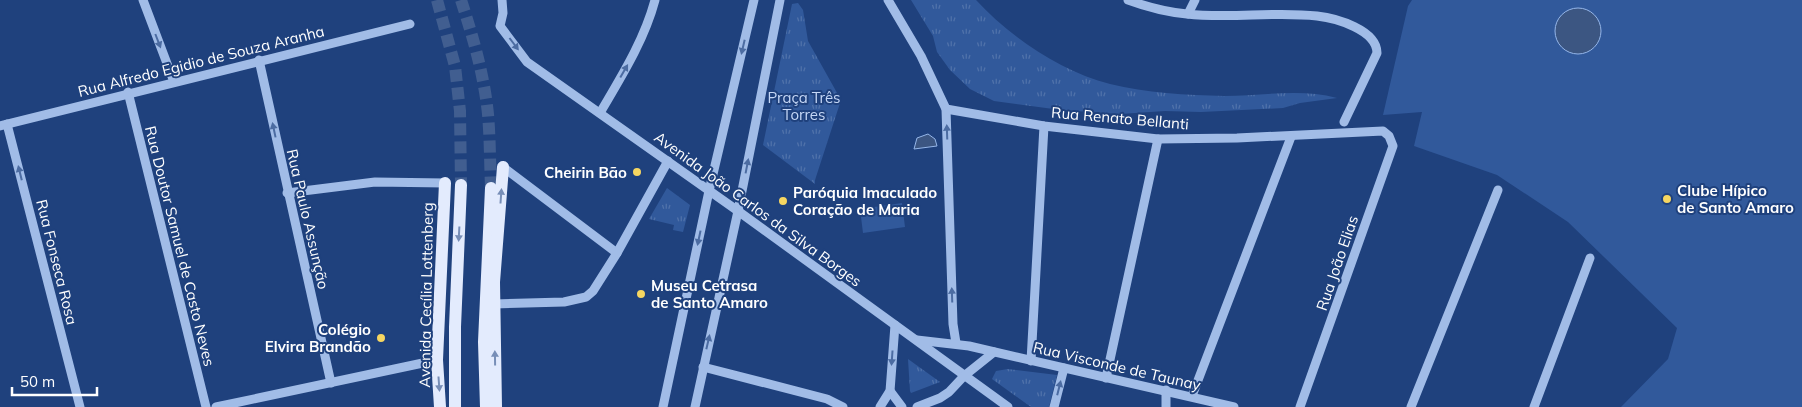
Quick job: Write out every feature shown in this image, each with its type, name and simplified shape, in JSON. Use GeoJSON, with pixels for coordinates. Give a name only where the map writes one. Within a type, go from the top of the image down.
{"type":"FeatureCollection","features":[{"type":"Feature","properties":{"kind":"main road"},"geometry":{"type":"LineString","coordinates":[[496,407],[494,282],[503,167]]}},
{"type":"Feature","properties":{"kind":"main road","name":"Avenida Cecília Lottenberg"},"geometry":{"type":"LineString","coordinates":[[440,407],[437,360],[445,183]]}},
{"type":"Feature","properties":{"kind":"main road"},"geometry":{"type":"LineString","coordinates":[[455,407],[454,327],[461,185]]}},
{"type":"Feature","properties":{"kind":"main road"},"geometry":{"type":"LineString","coordinates":[[486,407],[484,342],[491,188]]}},
{"type":"Feature","properties":{"kind":"street"},"geometry":{"type":"LineString","coordinates":[[143,0],[174,82]]}},
{"type":"Feature","properties":{"kind":"street","name":"Avenida João Carlos da Silva Borges"},"geometry":{"type":"LineString","coordinates":[[502,0],[503,14],[500,26],[527,62],[738,211],[1008,407]]}},
{"type":"Feature","properties":{"kind":"street"},"geometry":{"type":"LineString","coordinates":[[600,113],[634,54],[655,0]]}},
{"type":"Feature","properties":{"kind":"street"},"geometry":{"type":"LineString","coordinates":[[663,407],[709,191],[754,0]]}},
{"type":"Feature","properties":{"kind":"street"},"geometry":{"type":"LineString","coordinates":[[695,407],[702,368],[738,211],[780,0]]}},
{"type":"Feature","properties":{"kind":"street"},"geometry":{"type":"LineString","coordinates":[[888,0],[921,56],[946,108],[953,324],[956,343]]}},
{"type":"Feature","properties":{"kind":"street"},"geometry":{"type":"LineString","coordinates":[[1128,0],[1153,9],[1188,14],[1317,16],[1342,21],[1353,26],[1368,35],[1377,46],[1377,53],[1344,122]]}},
{"type":"Feature","properties":{"kind":"street"},"geometry":{"type":"LineString","coordinates":[[1188,14],[1195,0]]}},
{"type":"Feature","properties":{"kind":"street","name":"Rua Alfredo Egidio de Souza Aranha"},"geometry":{"type":"LineString","coordinates":[[4,125],[128,92],[410,24]]}},
{"type":"Feature","properties":{"kind":"street","name":"Rua Paulo Assunção"},"geometry":{"type":"LineString","coordinates":[[259,60],[331,383]]}},
{"type":"Feature","properties":{"kind":"street","name":"Rua Doutor Samuel de Casto Neves"},"geometry":{"type":"LineString","coordinates":[[128,92],[206,407]]}},
{"type":"Feature","properties":{"kind":"street","name":"Rua Renato Bellanti"},"geometry":{"type":"LineString","coordinates":[[946,108],[1044,126],[1158,138],[1291,136],[1384,131]]}},
{"type":"Feature","properties":{"kind":"street","name":"Rua Fonseca Rosa"},"geometry":{"type":"LineString","coordinates":[[4,125],[80,407]]}},
{"type":"Feature","properties":{"kind":"street"},"geometry":{"type":"LineString","coordinates":[[1031,361],[1044,126]]}},
{"type":"Feature","properties":{"kind":"street","name":"Rua João Elias"},"geometry":{"type":"LineString","coordinates":[[1300,407],[1393,146],[1389,136],[1384,131]]}},
{"type":"Feature","properties":{"kind":"street"},"geometry":{"type":"LineString","coordinates":[[1192,396],[1291,136]]}},
{"type":"Feature","properties":{"kind":"street"},"geometry":{"type":"LineString","coordinates":[[1106,378],[1158,138]]}},
{"type":"Feature","properties":{"kind":"street"},"geometry":{"type":"LineString","coordinates":[[494,304],[564,302],[586,297],[593,291],[617,253],[668,161]]}},
{"type":"Feature","properties":{"kind":"street"},"geometry":{"type":"LineString","coordinates":[[503,167],[617,253]]}},
{"type":"Feature","properties":{"kind":"street"},"geometry":{"type":"LineString","coordinates":[[288,193],[375,182],[445,183]]}},
{"type":"Feature","properties":{"kind":"street"},"geometry":{"type":"LineString","coordinates":[[1411,407],[1498,190]]}},
{"type":"Feature","properties":{"kind":"street"},"geometry":{"type":"LineString","coordinates":[[1534,407],[1590,258]]}},
{"type":"Feature","properties":{"kind":"street"},"geometry":{"type":"LineString","coordinates":[[880,407],[890,391],[895,325]]}},
{"type":"Feature","properties":{"kind":"street","name":"Rua Visconde de Taunay"},"geometry":{"type":"LineString","coordinates":[[916,340],[956,343],[1234,407]]}},
{"type":"Feature","properties":{"kind":"street"},"geometry":{"type":"LineString","coordinates":[[917,407],[940,398],[949,392],[964,376],[994,352]]}},
{"type":"Feature","properties":{"kind":"street"},"geometry":{"type":"LineString","coordinates":[[216,407],[437,360]]}},
{"type":"Feature","properties":{"kind":"street"},"geometry":{"type":"LineString","coordinates":[[702,368],[827,399],[843,407]]}},
{"type":"Feature","properties":{"kind":"street"},"geometry":{"type":"LineString","coordinates":[[1054,407],[1064,368]]}},
{"type":"Feature","properties":{"kind":"street"},"geometry":{"type":"LineString","coordinates":[[1166,390],[1166,407]]}},
{"type":"Feature","properties":{"kind":"street"},"geometry":{"type":"LineString","coordinates":[[890,391],[902,407]]}},
{"type":"Feature","properties":{"kind":"green space"},"geometry":{"type":"Polygon","coordinates":[[[911,0],[976,0],[1004,27],[1037,51],[1073,71],[1110,84],[1138,90],[1181,94],[1224,96],[1309,93],[1337,98],[1300,103],[1283,108],[1120,114],[1061,110],[994,101],[970,89],[950,70],[937,52],[933,36],[911,0]]]}},
{"type":"Feature","properties":{"kind":"green space","name":"Clube Hípico de Santo Amaro"},"geometry":{"type":"Polygon","coordinates":[[[1412,0],[1802,0],[1802,407],[1621,407],[1668,359],[1677,328],[1568,222],[1497,175],[1414,146],[1422,112],[1383,115],[1408,6],[1412,0]]]}},
{"type":"Feature","properties":{"kind":"green space","name":"Praça Três Torres"},"geometry":{"type":"Polygon","coordinates":[[[798,3],[803,10],[808,41],[841,100],[815,184],[763,145],[792,4],[798,3]]]}},
{"type":"Feature","properties":{"kind":"green space"},"geometry":{"type":"Polygon","coordinates":[[[667,188],[690,205],[683,232],[673,230],[674,225],[649,219],[667,188]]]}},
{"type":"Feature","properties":{"kind":"green space"},"geometry":{"type":"Polygon","coordinates":[[[902,203],[905,227],[863,233],[860,209],[902,203]]]}},
{"type":"Feature","properties":{"kind":"green space"},"geometry":{"type":"Polygon","coordinates":[[[908,359],[940,382],[911,393],[908,359]]]}},
{"type":"Feature","properties":{"kind":"green space"},"geometry":{"type":"Polygon","coordinates":[[[1008,369],[1057,375],[1049,407],[1031,407],[992,379],[996,371],[1008,369]]]}},
{"type":"Feature","properties":{"kind":"shaded area"},"geometry":{"type":"Polygon","coordinates":[[[1574,8],[1582,8],[1591,12],[1597,18],[1601,31],[1597,44],[1591,50],[1582,54],[1574,54],[1565,50],[1559,44],[1555,35],[1555,27],[1559,18],[1565,12],[1574,8]]]}},
{"type":"Feature","properties":{"kind":"shaded area"},"geometry":{"type":"Polygon","coordinates":[[[928,134],[935,139],[937,146],[914,149],[917,138],[928,134]]]}},
{"type":"Feature","properties":{"kind":"tunnel"},"geometry":{"type":"LineString","coordinates":[[437,0],[455,66],[460,111],[461,185]]}},
{"type":"Feature","properties":{"kind":"tunnel"},"geometry":{"type":"LineString","coordinates":[[461,0],[484,85],[488,114],[491,188]]}},
{"type":"Feature","properties":{"kind":"place","name":"Cheirin Bão"},"geometry":{"type":"Point","coordinates":[637,172]}},
{"type":"Feature","properties":{"kind":"place","name":"Clube Hípico de Santo Amaro"},"geometry":{"type":"Point","coordinates":[1667,199]}},
{"type":"Feature","properties":{"kind":"place","name":"Paróquia Imaculado Coração de Maria"},"geometry":{"type":"Point","coordinates":[783,201]}},
{"type":"Feature","properties":{"kind":"place","name":"Museu Cetrasa de Santo Amaro"},"geometry":{"type":"Point","coordinates":[641,294]}},
{"type":"Feature","properties":{"kind":"place","name":"Colégio Elvira Brandão"},"geometry":{"type":"Point","coordinates":[381,338]}}]}
